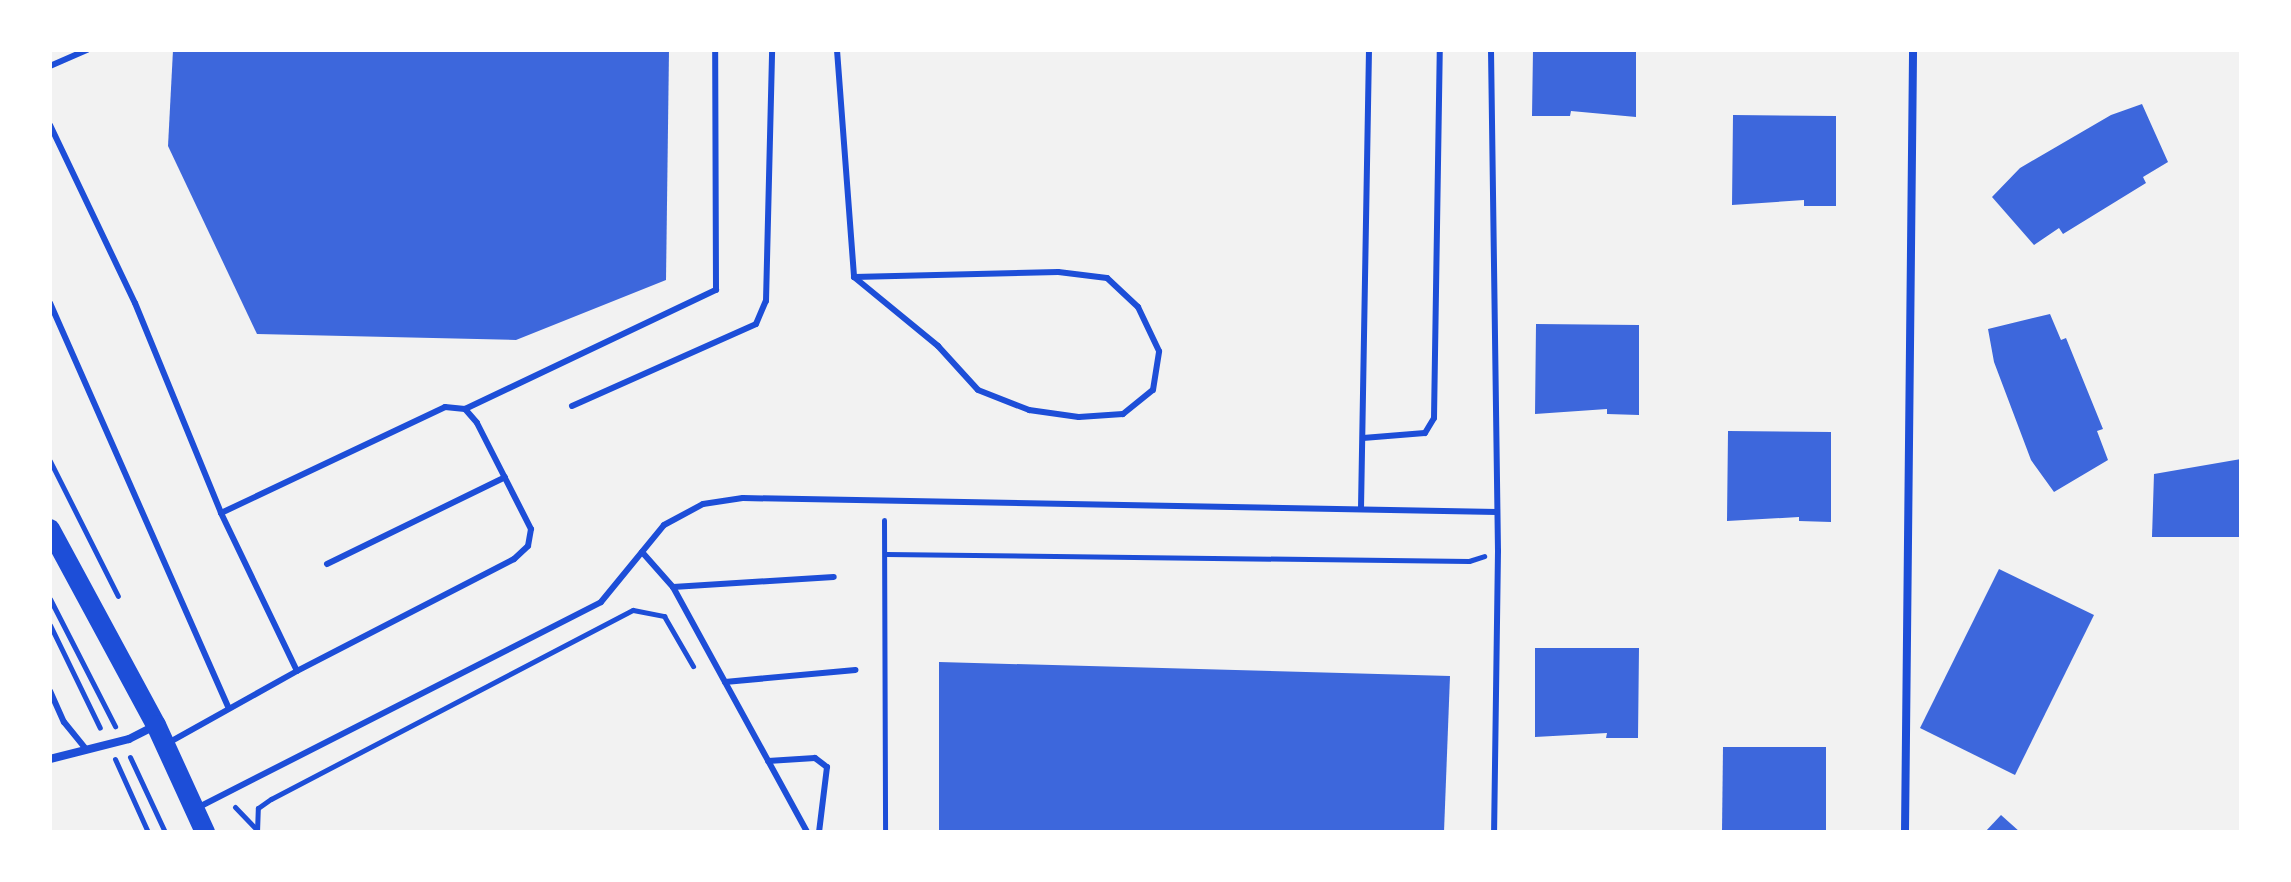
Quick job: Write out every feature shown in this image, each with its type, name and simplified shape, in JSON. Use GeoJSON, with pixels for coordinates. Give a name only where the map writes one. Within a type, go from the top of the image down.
{"type":"FeatureCollection","features":[{"type":"Feature","properties":{"kind":"main road"},"geometry":{"type":"LineString","coordinates":[[50,529],[156,725],[205,832]]}},
{"type":"Feature","properties":{"kind":"street"},"geometry":{"type":"LineString","coordinates":[[1905,832],[1913,50]]}},
{"type":"Feature","properties":{"kind":"street"},"geometry":{"type":"LineString","coordinates":[[50,759],[123,740],[156,725]]}},
{"type":"Feature","properties":{"kind":"lane"},"geometry":{"type":"LineString","coordinates":[[50,65],[87,50]]}},
{"type":"Feature","properties":{"kind":"lane"},"geometry":{"type":"LineString","coordinates":[[221,513],[445,407],[465,409],[716,290],[715,50]]}},
{"type":"Feature","properties":{"kind":"lane"},"geometry":{"type":"LineString","coordinates":[[572,406],[756,324],[766,301],[772,50]]}},
{"type":"Feature","properties":{"kind":"lane"},"geometry":{"type":"LineString","coordinates":[[837,50],[854,277],[938,346],[978,390],[1029,410],[1079,417],[1123,414],[1153,390],[1159,351],[1138,307],[1107,278],[1058,272],[854,277]]}},
{"type":"Feature","properties":{"kind":"lane"},"geometry":{"type":"LineString","coordinates":[[1361,508],[1369,50]]}},
{"type":"Feature","properties":{"kind":"lane"},"geometry":{"type":"LineString","coordinates":[[1363,438],[1425,433],[1434,418],[1440,50]]}},
{"type":"Feature","properties":{"kind":"lane"},"geometry":{"type":"LineString","coordinates":[[1491,50],[1498,551],[1494,832]]}},
{"type":"Feature","properties":{"kind":"lane"},"geometry":{"type":"LineString","coordinates":[[50,125],[135,303],[221,513],[297,671]]}},
{"type":"Feature","properties":{"kind":"lane"},"geometry":{"type":"LineString","coordinates":[[50,303],[228,706]]}},
{"type":"Feature","properties":{"kind":"lane"},"geometry":{"type":"LineString","coordinates":[[165,745],[228,706],[514,559],[528,546],[531,529],[465,409]]}},
{"type":"Feature","properties":{"kind":"lane"},"geometry":{"type":"LineString","coordinates":[[327,564],[505,477]]}},
{"type":"Feature","properties":{"kind":"lane"},"geometry":{"type":"LineString","coordinates":[[195,809],[601,602],[664,525],[703,504],[743,498],[1497,512]]}},
{"type":"Feature","properties":{"kind":"lane"},"geometry":{"type":"LineString","coordinates":[[642,552],[673,587],[807,832]]}},
{"type":"Feature","properties":{"kind":"lane"},"geometry":{"type":"LineString","coordinates":[[673,587],[834,577]]}},
{"type":"Feature","properties":{"kind":"lane"},"geometry":{"type":"LineString","coordinates":[[725,682],[855,670]]}},
{"type":"Feature","properties":{"kind":"lane"},"geometry":{"type":"LineString","coordinates":[[50,691],[64,722],[87,750]]}},
{"type":"Feature","properties":{"kind":"lane"},"geometry":{"type":"LineString","coordinates":[[768,761],[815,758],[827,767],[819,832]]}},
{"type":"Feature","properties":{"kind":"path"},"geometry":{"type":"LineString","coordinates":[[885,832],[886,520]]}},
{"type":"Feature","properties":{"kind":"path"},"geometry":{"type":"LineString","coordinates":[[886,554],[1469,561],[1498,551]]}},
{"type":"Feature","properties":{"kind":"path"},"geometry":{"type":"LineString","coordinates":[[50,599],[123,740],[165,832]]}},
{"type":"Feature","properties":{"kind":"path"},"geometry":{"type":"LineString","coordinates":[[257,832],[258,808],[271,799],[633,610],[664,616],[693,666]]}},
{"type":"Feature","properties":{"kind":"building"},"geometry":{"type":"Polygon","coordinates":[[[173,50],[669,50],[666,280],[516,340],[257,334],[168,146],[173,50]]]}},
{"type":"Feature","properties":{"kind":"building"},"geometry":{"type":"Polygon","coordinates":[[[1533,50],[1636,50],[1636,117],[1571,111],[1570,116],[1532,116],[1533,50]]]}},
{"type":"Feature","properties":{"kind":"building"},"geometry":{"type":"Polygon","coordinates":[[[2142,104],[2168,162],[2143,177],[2146,183],[2063,234],[2059,228],[2034,245],[1992,197],[2020,168],[2111,115],[2142,104]]]}},
{"type":"Feature","properties":{"kind":"building"},"geometry":{"type":"Polygon","coordinates":[[[1733,115],[1836,116],[1836,206],[1804,206],[1804,200],[1732,205],[1733,115]]]}},
{"type":"Feature","properties":{"kind":"building"},"geometry":{"type":"Polygon","coordinates":[[[2050,314],[2061,340],[2066,338],[2103,429],[2097,431],[2108,460],[2054,492],[2031,460],[1994,362],[1988,329],[2050,314]]]}},
{"type":"Feature","properties":{"kind":"building"},"geometry":{"type":"Polygon","coordinates":[[[1536,324],[1639,325],[1639,415],[1607,414],[1607,409],[1535,414],[1536,324]]]}},
{"type":"Feature","properties":{"kind":"building"},"geometry":{"type":"Polygon","coordinates":[[[1728,431],[1831,432],[1831,522],[1799,521],[1799,517],[1727,521],[1728,431]]]}},
{"type":"Feature","properties":{"kind":"building"},"geometry":{"type":"Polygon","coordinates":[[[2241,459],[2241,537],[2152,537],[2154,474],[2241,459]]]}},
{"type":"Feature","properties":{"kind":"building"},"geometry":{"type":"Polygon","coordinates":[[[1999,569],[2094,615],[2015,775],[1920,728],[1999,569]]]}},
{"type":"Feature","properties":{"kind":"building"},"geometry":{"type":"Polygon","coordinates":[[[1535,648],[1639,648],[1638,738],[1606,738],[1607,733],[1535,737],[1535,648]]]}},
{"type":"Feature","properties":{"kind":"building"},"geometry":{"type":"Polygon","coordinates":[[[939,662],[1450,676],[1444,832],[939,832],[939,662]]]}},
{"type":"Feature","properties":{"kind":"building"},"geometry":{"type":"Polygon","coordinates":[[[1723,747],[1826,747],[1826,832],[1722,832],[1723,747]]]}},
{"type":"Feature","properties":{"kind":"building"},"geometry":{"type":"Polygon","coordinates":[[[2001,815],[2020,832],[1985,832],[2001,815]]]}}]}
